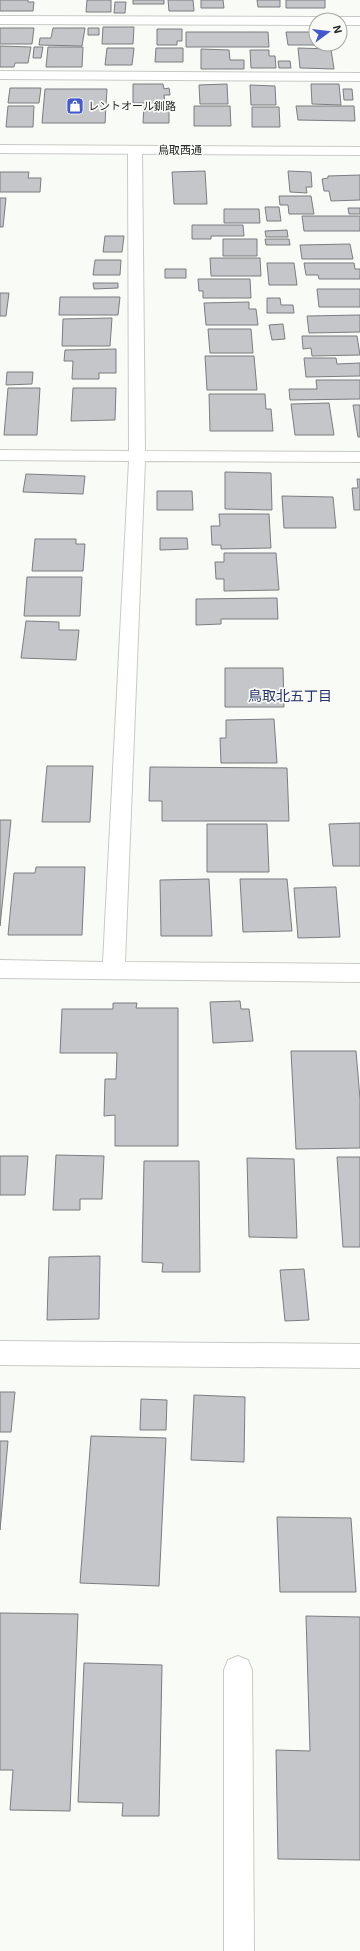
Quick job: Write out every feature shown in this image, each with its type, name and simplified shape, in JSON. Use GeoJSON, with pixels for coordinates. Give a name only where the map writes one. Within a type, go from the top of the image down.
{"type":"FeatureCollection","features":[{"type":"Feature","properties":{"kind":"street"},"geometry":{"type":"LineString","coordinates":[[0,20],[308,21]]}},
{"type":"Feature","properties":{"kind":"street"},"geometry":{"type":"LineString","coordinates":[[348,21],[360,21]]}},
{"type":"Feature","properties":{"kind":"street"},"geometry":{"type":"LineString","coordinates":[[0,76],[360,77]]}},
{"type":"Feature","properties":{"kind":"street","name":"鳥取西通"},"geometry":{"type":"LineString","coordinates":[[0,149],[360,151]]}},
{"type":"Feature","properties":{"kind":"street"},"geometry":{"type":"LineString","coordinates":[[114,970],[137,456],[135,150]]}},
{"type":"Feature","properties":{"kind":"street"},"geometry":{"type":"LineString","coordinates":[[0,455],[360,457]]}},
{"type":"Feature","properties":{"kind":"street"},"geometry":{"type":"LineString","coordinates":[[0,969],[360,973]]}},
{"type":"Feature","properties":{"kind":"street"},"geometry":{"type":"LineString","coordinates":[[0,1353],[360,1356]]}},
{"type":"Feature","properties":{"kind":"lane"},"geometry":{"type":"LineString","coordinates":[[238,1670],[239,1951]]}},
{"type":"Feature","properties":{"kind":"building"},"geometry":{"type":"Polygon","coordinates":[[[0,0],[28,0],[28,2],[34,2],[33,11],[0,11],[0,0]]]}},
{"type":"Feature","properties":{"kind":"building"},"geometry":{"type":"Polygon","coordinates":[[[87,0],[111,0],[111,12],[86,12],[87,0]]]}},
{"type":"Feature","properties":{"kind":"building"},"geometry":{"type":"Polygon","coordinates":[[[133,0],[164,0],[164,4],[133,4],[133,0]]]}},
{"type":"Feature","properties":{"kind":"building"},"geometry":{"type":"Polygon","coordinates":[[[168,0],[193,0],[194,11],[169,11],[168,0]]]}},
{"type":"Feature","properties":{"kind":"building"},"geometry":{"type":"Polygon","coordinates":[[[201,0],[223,0],[224,8],[201,8],[201,0]]]}},
{"type":"Feature","properties":{"kind":"building"},"geometry":{"type":"Polygon","coordinates":[[[257,0],[280,0],[280,7],[258,7],[257,0]]]}},
{"type":"Feature","properties":{"kind":"building"},"geometry":{"type":"Polygon","coordinates":[[[286,0],[325,0],[325,8],[286,8],[286,0]]]}},
{"type":"Feature","properties":{"kind":"building"},"geometry":{"type":"Polygon","coordinates":[[[115,2],[126,2],[125,13],[114,13],[115,2]]]}},
{"type":"Feature","properties":{"kind":"building"},"geometry":{"type":"Polygon","coordinates":[[[103,27],[134,27],[133,44],[102,44],[103,27]]]}},
{"type":"Feature","properties":{"kind":"building"},"geometry":{"type":"Polygon","coordinates":[[[0,28],[34,28],[32,44],[0,44],[0,28]]]}},
{"type":"Feature","properties":{"kind":"building"},"geometry":{"type":"Polygon","coordinates":[[[53,28],[85,28],[82,46],[39,45],[40,38],[51,38],[53,28]]]}},
{"type":"Feature","properties":{"kind":"building"},"geometry":{"type":"Polygon","coordinates":[[[88,28],[99,28],[99,35],[88,35],[88,28]]]}},
{"type":"Feature","properties":{"kind":"building"},"geometry":{"type":"Polygon","coordinates":[[[157,29],[182,29],[182,41],[177,41],[177,45],[157,45],[157,29]]]}},
{"type":"Feature","properties":{"kind":"building"},"geometry":{"type":"Polygon","coordinates":[[[186,32],[268,32],[269,47],[186,47],[186,32]]]}},
{"type":"Feature","properties":{"kind":"building"},"geometry":{"type":"Polygon","coordinates":[[[286,32],[308,32],[308,45],[288,45],[286,32]]]}},
{"type":"Feature","properties":{"kind":"building"},"geometry":{"type":"Polygon","coordinates":[[[0,46],[31,47],[28,63],[15,63],[14,67],[0,67],[0,46]]]}},
{"type":"Feature","properties":{"kind":"building"},"geometry":{"type":"Polygon","coordinates":[[[34,47],[43,47],[41,58],[33,58],[34,47]]]}},
{"type":"Feature","properties":{"kind":"building"},"geometry":{"type":"Polygon","coordinates":[[[48,47],[83,47],[82,67],[46,67],[48,47]]]}},
{"type":"Feature","properties":{"kind":"building"},"geometry":{"type":"Polygon","coordinates":[[[107,48],[134,48],[132,65],[105,65],[107,48]]]}},
{"type":"Feature","properties":{"kind":"building"},"geometry":{"type":"Polygon","coordinates":[[[156,48],[183,48],[183,62],[155,62],[156,48]]]}},
{"type":"Feature","properties":{"kind":"building"},"geometry":{"type":"Polygon","coordinates":[[[298,48],[308,48],[308,52],[331,52],[334,69],[300,68],[298,48]]]}},
{"type":"Feature","properties":{"kind":"building"},"geometry":{"type":"Polygon","coordinates":[[[201,49],[229,50],[230,60],[244,60],[244,69],[201,69],[201,49]]]}},
{"type":"Feature","properties":{"kind":"building"},"geometry":{"type":"Polygon","coordinates":[[[250,50],[269,50],[269,56],[275,56],[276,68],[251,68],[250,50]]]}},
{"type":"Feature","properties":{"kind":"building"},"geometry":{"type":"Polygon","coordinates":[[[278,61],[290,61],[291,68],[279,68],[278,61]]]}},
{"type":"Feature","properties":{"kind":"building"},"geometry":{"type":"Polygon","coordinates":[[[133,84],[163,84],[164,89],[169,88],[170,95],[164,95],[165,103],[133,103],[133,84]]]}},
{"type":"Feature","properties":{"kind":"building"},"geometry":{"type":"Polygon","coordinates":[[[227,84],[228,104],[200,104],[199,85],[227,84]]]}},
{"type":"Feature","properties":{"kind":"building"},"geometry":{"type":"Polygon","coordinates":[[[311,84],[339,84],[341,105],[312,104],[311,84]]]}},
{"type":"Feature","properties":{"kind":"building"},"geometry":{"type":"Polygon","coordinates":[[[250,85],[275,86],[276,105],[251,105],[250,85]]]}},
{"type":"Feature","properties":{"kind":"building"},"geometry":{"type":"Polygon","coordinates":[[[10,88],[41,88],[39,103],[8,103],[10,88]]]}},
{"type":"Feature","properties":{"kind":"building"},"geometry":{"type":"Polygon","coordinates":[[[45,89],[107,89],[105,123],[42,123],[45,89]]]}},
{"type":"Feature","properties":{"kind":"building"},"geometry":{"type":"Polygon","coordinates":[[[343,89],[352,89],[353,100],[344,100],[343,89]]]}},
{"type":"Feature","properties":{"kind":"building"},"geometry":{"type":"Polygon","coordinates":[[[8,106],[34,106],[33,127],[6,127],[8,106]]]}},
{"type":"Feature","properties":{"kind":"building"},"geometry":{"type":"Polygon","coordinates":[[[144,106],[169,106],[169,123],[143,123],[144,106]]]}},
{"type":"Feature","properties":{"kind":"building"},"geometry":{"type":"Polygon","coordinates":[[[194,106],[230,106],[231,126],[194,126],[194,106]]]}},
{"type":"Feature","properties":{"kind":"building"},"geometry":{"type":"Polygon","coordinates":[[[296,106],[354,106],[355,121],[298,120],[296,106]]]}},
{"type":"Feature","properties":{"kind":"building"},"geometry":{"type":"Polygon","coordinates":[[[252,107],[279,107],[280,127],[252,127],[252,107]]]}},
{"type":"Feature","properties":{"kind":"building"},"geometry":{"type":"Polygon","coordinates":[[[205,171],[207,204],[174,204],[172,172],[205,171]]]}},
{"type":"Feature","properties":{"kind":"building"},"geometry":{"type":"Polygon","coordinates":[[[288,171],[311,172],[312,187],[306,187],[307,193],[290,192],[288,171]]]}},
{"type":"Feature","properties":{"kind":"building"},"geometry":{"type":"Polygon","coordinates":[[[0,172],[29,172],[28,178],[41,178],[40,192],[0,192],[0,172]]]}},
{"type":"Feature","properties":{"kind":"building"},"geometry":{"type":"Polygon","coordinates":[[[360,175],[360,200],[331,201],[329,191],[324,191],[322,179],[328,178],[328,176],[360,175]]]}},
{"type":"Feature","properties":{"kind":"building"},"geometry":{"type":"Polygon","coordinates":[[[279,196],[311,196],[314,214],[289,214],[288,205],[280,205],[279,196]]]}},
{"type":"Feature","properties":{"kind":"building"},"geometry":{"type":"Polygon","coordinates":[[[0,198],[6,198],[3,227],[0,227],[0,198]]]}},
{"type":"Feature","properties":{"kind":"building"},"geometry":{"type":"Polygon","coordinates":[[[265,207],[279,207],[281,221],[267,221],[265,207]]]}},
{"type":"Feature","properties":{"kind":"building"},"geometry":{"type":"Polygon","coordinates":[[[348,208],[360,208],[360,214],[349,214],[348,208]]]}},
{"type":"Feature","properties":{"kind":"building"},"geometry":{"type":"Polygon","coordinates":[[[224,209],[259,209],[260,223],[224,223],[224,209]]]}},
{"type":"Feature","properties":{"kind":"building"},"geometry":{"type":"Polygon","coordinates":[[[302,216],[360,216],[360,231],[304,231],[302,216]]]}},
{"type":"Feature","properties":{"kind":"building"},"geometry":{"type":"Polygon","coordinates":[[[192,225],[243,225],[244,236],[211,236],[211,239],[192,239],[192,225]]]}},
{"type":"Feature","properties":{"kind":"building"},"geometry":{"type":"Polygon","coordinates":[[[287,230],[288,237],[266,237],[265,231],[287,230]]]}},
{"type":"Feature","properties":{"kind":"building"},"geometry":{"type":"Polygon","coordinates":[[[105,236],[124,236],[122,252],[103,252],[105,236]]]}},
{"type":"Feature","properties":{"kind":"building"},"geometry":{"type":"Polygon","coordinates":[[[223,239],[257,239],[257,256],[223,256],[223,239]]]}},
{"type":"Feature","properties":{"kind":"building"},"geometry":{"type":"Polygon","coordinates":[[[265,239],[289,239],[290,245],[266,245],[265,239]]]}},
{"type":"Feature","properties":{"kind":"building"},"geometry":{"type":"Polygon","coordinates":[[[350,244],[353,259],[302,259],[300,245],[350,244]]]}},
{"type":"Feature","properties":{"kind":"building"},"geometry":{"type":"Polygon","coordinates":[[[210,258],[260,258],[261,276],[211,276],[210,258]]]}},
{"type":"Feature","properties":{"kind":"building"},"geometry":{"type":"Polygon","coordinates":[[[95,260],[121,260],[120,275],[93,275],[95,260]]]}},
{"type":"Feature","properties":{"kind":"building"},"geometry":{"type":"Polygon","coordinates":[[[267,263],[294,263],[297,285],[269,285],[267,263]]]}},
{"type":"Feature","properties":{"kind":"building"},"geometry":{"type":"Polygon","coordinates":[[[304,263],[354,263],[355,269],[360,269],[360,279],[319,279],[318,275],[306,275],[304,263]]]}},
{"type":"Feature","properties":{"kind":"building"},"geometry":{"type":"Polygon","coordinates":[[[165,269],[186,269],[186,278],[165,278],[165,269]]]}},
{"type":"Feature","properties":{"kind":"building"},"geometry":{"type":"Polygon","coordinates":[[[198,279],[250,279],[251,298],[203,298],[203,291],[199,291],[198,279]]]}},
{"type":"Feature","properties":{"kind":"building"},"geometry":{"type":"Polygon","coordinates":[[[93,283],[118,283],[118,288],[94,289],[93,283]]]}},
{"type":"Feature","properties":{"kind":"building"},"geometry":{"type":"Polygon","coordinates":[[[317,289],[360,289],[360,307],[319,307],[317,289]]]}},
{"type":"Feature","properties":{"kind":"building"},"geometry":{"type":"Polygon","coordinates":[[[0,293],[9,293],[6,316],[0,316],[0,293]]]}},
{"type":"Feature","properties":{"kind":"building"},"geometry":{"type":"Polygon","coordinates":[[[60,297],[120,297],[118,315],[59,315],[60,297]]]}},
{"type":"Feature","properties":{"kind":"building"},"geometry":{"type":"Polygon","coordinates":[[[267,298],[280,298],[281,305],[293,305],[294,313],[267,313],[267,298]]]}},
{"type":"Feature","properties":{"kind":"building"},"geometry":{"type":"Polygon","coordinates":[[[249,302],[249,309],[256,309],[258,325],[206,325],[204,303],[249,302]]]}},
{"type":"Feature","properties":{"kind":"building"},"geometry":{"type":"Polygon","coordinates":[[[360,315],[360,332],[309,333],[307,316],[360,315]]]}},
{"type":"Feature","properties":{"kind":"building"},"geometry":{"type":"Polygon","coordinates":[[[112,318],[110,346],[62,346],[63,319],[112,318]]]}},
{"type":"Feature","properties":{"kind":"building"},"geometry":{"type":"Polygon","coordinates":[[[283,324],[285,339],[272,340],[269,325],[283,324]]]}},
{"type":"Feature","properties":{"kind":"building"},"geometry":{"type":"Polygon","coordinates":[[[208,329],[251,329],[253,353],[210,353],[208,329]]]}},
{"type":"Feature","properties":{"kind":"building"},"geometry":{"type":"Polygon","coordinates":[[[302,336],[357,336],[360,355],[312,356],[311,348],[303,349],[302,336]]]}},
{"type":"Feature","properties":{"kind":"building"},"geometry":{"type":"Polygon","coordinates":[[[116,349],[116,373],[99,373],[99,379],[72,379],[73,361],[64,361],[65,350],[116,349]]]}},
{"type":"Feature","properties":{"kind":"building"},"geometry":{"type":"Polygon","coordinates":[[[205,356],[254,356],[257,390],[207,390],[205,356]]]}},
{"type":"Feature","properties":{"kind":"building"},"geometry":{"type":"Polygon","coordinates":[[[304,358],[336,358],[337,364],[360,363],[360,376],[306,377],[304,358]]]}},
{"type":"Feature","properties":{"kind":"building"},"geometry":{"type":"Polygon","coordinates":[[[7,372],[33,372],[32,384],[6,385],[7,372]]]}},
{"type":"Feature","properties":{"kind":"building"},"geometry":{"type":"Polygon","coordinates":[[[316,380],[360,380],[360,399],[290,400],[289,389],[317,389],[316,380]]]}},
{"type":"Feature","properties":{"kind":"building"},"geometry":{"type":"Polygon","coordinates":[[[8,388],[40,388],[37,435],[4,435],[8,388]]]}},
{"type":"Feature","properties":{"kind":"building"},"geometry":{"type":"Polygon","coordinates":[[[73,388],[116,388],[115,420],[71,421],[73,388]]]}},
{"type":"Feature","properties":{"kind":"building"},"geometry":{"type":"Polygon","coordinates":[[[209,394],[265,394],[266,409],[271,409],[273,431],[210,431],[209,394]]]}},
{"type":"Feature","properties":{"kind":"building"},"geometry":{"type":"Polygon","coordinates":[[[329,403],[334,435],[295,435],[291,404],[329,403]]]}},
{"type":"Feature","properties":{"kind":"building"},"geometry":{"type":"Polygon","coordinates":[[[353,405],[360,405],[360,437],[358,437],[353,405]]]}},
{"type":"Feature","properties":{"kind":"building"},"geometry":{"type":"Polygon","coordinates":[[[225,472],[271,473],[272,510],[225,509],[225,472]]]}},
{"type":"Feature","properties":{"kind":"building"},"geometry":{"type":"Polygon","coordinates":[[[26,474],[85,476],[83,494],[23,492],[26,474]]]}},
{"type":"Feature","properties":{"kind":"building"},"geometry":{"type":"Polygon","coordinates":[[[357,479],[360,479],[360,510],[354,510],[352,488],[358,488],[357,479]]]}},
{"type":"Feature","properties":{"kind":"building"},"geometry":{"type":"Polygon","coordinates":[[[157,491],[192,491],[193,510],[157,510],[157,491]]]}},
{"type":"Feature","properties":{"kind":"building"},"geometry":{"type":"Polygon","coordinates":[[[282,496],[333,497],[336,528],[284,528],[282,496]]]}},
{"type":"Feature","properties":{"kind":"building"},"geometry":{"type":"Polygon","coordinates":[[[219,514],[269,514],[271,548],[221,549],[221,545],[212,545],[211,526],[220,526],[219,514]]]}},
{"type":"Feature","properties":{"kind":"building"},"geometry":{"type":"Polygon","coordinates":[[[160,538],[187,538],[188,549],[160,550],[160,538]]]}},
{"type":"Feature","properties":{"kind":"building"},"geometry":{"type":"Polygon","coordinates":[[[35,539],[76,539],[76,544],[85,544],[83,571],[32,571],[35,539]]]}},
{"type":"Feature","properties":{"kind":"building"},"geometry":{"type":"Polygon","coordinates":[[[224,553],[276,553],[279,590],[224,591],[224,579],[216,579],[215,562],[224,562],[224,553]]]}},
{"type":"Feature","properties":{"kind":"building"},"geometry":{"type":"Polygon","coordinates":[[[27,577],[82,577],[80,616],[24,616],[27,577]]]}},
{"type":"Feature","properties":{"kind":"building"},"geometry":{"type":"Polygon","coordinates":[[[277,598],[278,619],[221,619],[221,624],[196,625],[196,599],[277,598]]]}},
{"type":"Feature","properties":{"kind":"building"},"geometry":{"type":"Polygon","coordinates":[[[26,621],[59,622],[59,630],[79,630],[76,660],[21,658],[26,621]]]}},
{"type":"Feature","properties":{"kind":"building"},"geometry":{"type":"Polygon","coordinates":[[[225,668],[283,668],[284,707],[225,707],[225,668]]]}},
{"type":"Feature","properties":{"kind":"building"},"geometry":{"type":"Polygon","coordinates":[[[274,719],[277,763],[221,763],[220,738],[226,738],[226,720],[274,719]]]}},
{"type":"Feature","properties":{"kind":"building"},"geometry":{"type":"Polygon","coordinates":[[[47,766],[93,766],[90,822],[42,822],[47,766]]]}},
{"type":"Feature","properties":{"kind":"building"},"geometry":{"type":"Polygon","coordinates":[[[150,767],[287,768],[289,821],[162,821],[162,801],[149,801],[150,767]]]}},
{"type":"Feature","properties":{"kind":"building"},"geometry":{"type":"Polygon","coordinates":[[[0,820],[11,820],[0,926],[0,820]]]}},
{"type":"Feature","properties":{"kind":"building"},"geometry":{"type":"Polygon","coordinates":[[[360,823],[360,866],[333,866],[329,824],[360,823]]]}},
{"type":"Feature","properties":{"kind":"building"},"geometry":{"type":"Polygon","coordinates":[[[207,824],[267,824],[269,872],[207,872],[207,824]]]}},
{"type":"Feature","properties":{"kind":"building"},"geometry":{"type":"Polygon","coordinates":[[[36,867],[85,867],[82,935],[8,935],[14,873],[35,873],[36,867]]]}},
{"type":"Feature","properties":{"kind":"building"},"geometry":{"type":"Polygon","coordinates":[[[209,879],[212,936],[161,936],[160,880],[209,879]]]}},
{"type":"Feature","properties":{"kind":"building"},"geometry":{"type":"Polygon","coordinates":[[[240,879],[287,879],[292,931],[243,932],[240,879]]]}},
{"type":"Feature","properties":{"kind":"building"},"geometry":{"type":"Polygon","coordinates":[[[336,887],[340,937],[298,938],[294,888],[336,887]]]}},
{"type":"Feature","properties":{"kind":"building"},"geometry":{"type":"Polygon","coordinates":[[[240,1001],[241,1009],[249,1009],[253,1041],[213,1043],[210,1002],[240,1001]]]}},
{"type":"Feature","properties":{"kind":"building"},"geometry":{"type":"Polygon","coordinates":[[[113,1003],[137,1003],[136,1008],[178,1008],[178,1146],[115,1146],[115,1115],[104,1116],[105,1079],[116,1079],[117,1053],[60,1053],[62,1009],[113,1009],[113,1003]]]}},
{"type":"Feature","properties":{"kind":"building"},"geometry":{"type":"Polygon","coordinates":[[[291,1051],[356,1051],[360,1099],[360,1148],[296,1149],[291,1051]]]}},
{"type":"Feature","properties":{"kind":"building"},"geometry":{"type":"Polygon","coordinates":[[[56,1155],[104,1156],[102,1199],[80,1199],[80,1210],[53,1210],[56,1155]]]}},
{"type":"Feature","properties":{"kind":"building"},"geometry":{"type":"Polygon","coordinates":[[[0,1156],[28,1156],[25,1195],[0,1195],[0,1156]]]}},
{"type":"Feature","properties":{"kind":"building"},"geometry":{"type":"Polygon","coordinates":[[[337,1157],[360,1157],[360,1247],[343,1247],[337,1157]]]}},
{"type":"Feature","properties":{"kind":"building"},"geometry":{"type":"Polygon","coordinates":[[[247,1158],[294,1159],[297,1238],[249,1237],[247,1158]]]}},
{"type":"Feature","properties":{"kind":"building"},"geometry":{"type":"Polygon","coordinates":[[[144,1161],[199,1161],[200,1272],[162,1272],[163,1263],[142,1262],[144,1161]]]}},
{"type":"Feature","properties":{"kind":"building"},"geometry":{"type":"Polygon","coordinates":[[[100,1256],[99,1319],[47,1320],[49,1257],[100,1256]]]}},
{"type":"Feature","properties":{"kind":"building"},"geometry":{"type":"Polygon","coordinates":[[[304,1269],[309,1320],[285,1321],[280,1270],[304,1269]]]}},
{"type":"Feature","properties":{"kind":"building"},"geometry":{"type":"Polygon","coordinates":[[[0,1392],[15,1392],[11,1432],[0,1432],[0,1392]]]}},
{"type":"Feature","properties":{"kind":"building"},"geometry":{"type":"Polygon","coordinates":[[[194,1395],[245,1397],[244,1462],[191,1460],[194,1395]]]}},
{"type":"Feature","properties":{"kind":"building"},"geometry":{"type":"Polygon","coordinates":[[[141,1399],[167,1400],[166,1430],[140,1430],[141,1399]]]}},
{"type":"Feature","properties":{"kind":"building"},"geometry":{"type":"Polygon","coordinates":[[[91,1436],[166,1438],[159,1586],[80,1583],[91,1436]]]}},
{"type":"Feature","properties":{"kind":"building"},"geometry":{"type":"Polygon","coordinates":[[[0,1441],[8,1441],[0,1530],[0,1441]]]}},
{"type":"Feature","properties":{"kind":"building"},"geometry":{"type":"Polygon","coordinates":[[[277,1517],[351,1518],[356,1592],[280,1592],[277,1517]]]}},
{"type":"Feature","properties":{"kind":"building"},"geometry":{"type":"Polygon","coordinates":[[[0,1613],[78,1614],[70,1811],[10,1810],[13,1770],[0,1770],[0,1613]]]}},
{"type":"Feature","properties":{"kind":"building"},"geometry":{"type":"Polygon","coordinates":[[[306,1616],[360,1617],[360,1860],[278,1859],[276,1750],[310,1751],[306,1616]]]}},
{"type":"Feature","properties":{"kind":"building"},"geometry":{"type":"Polygon","coordinates":[[[84,1663],[162,1665],[159,1816],[122,1816],[123,1803],[78,1802],[84,1663]]]}},
{"type":"Feature","properties":{"kind":"place","name":"レントオール釧路"},"geometry":{"type":"Point","coordinates":[75,106]}},
{"type":"Feature","properties":{"kind":"district","name":"鳥取北五丁目"},"geometry":{"type":"Point","coordinates":[290,696]}}]}
